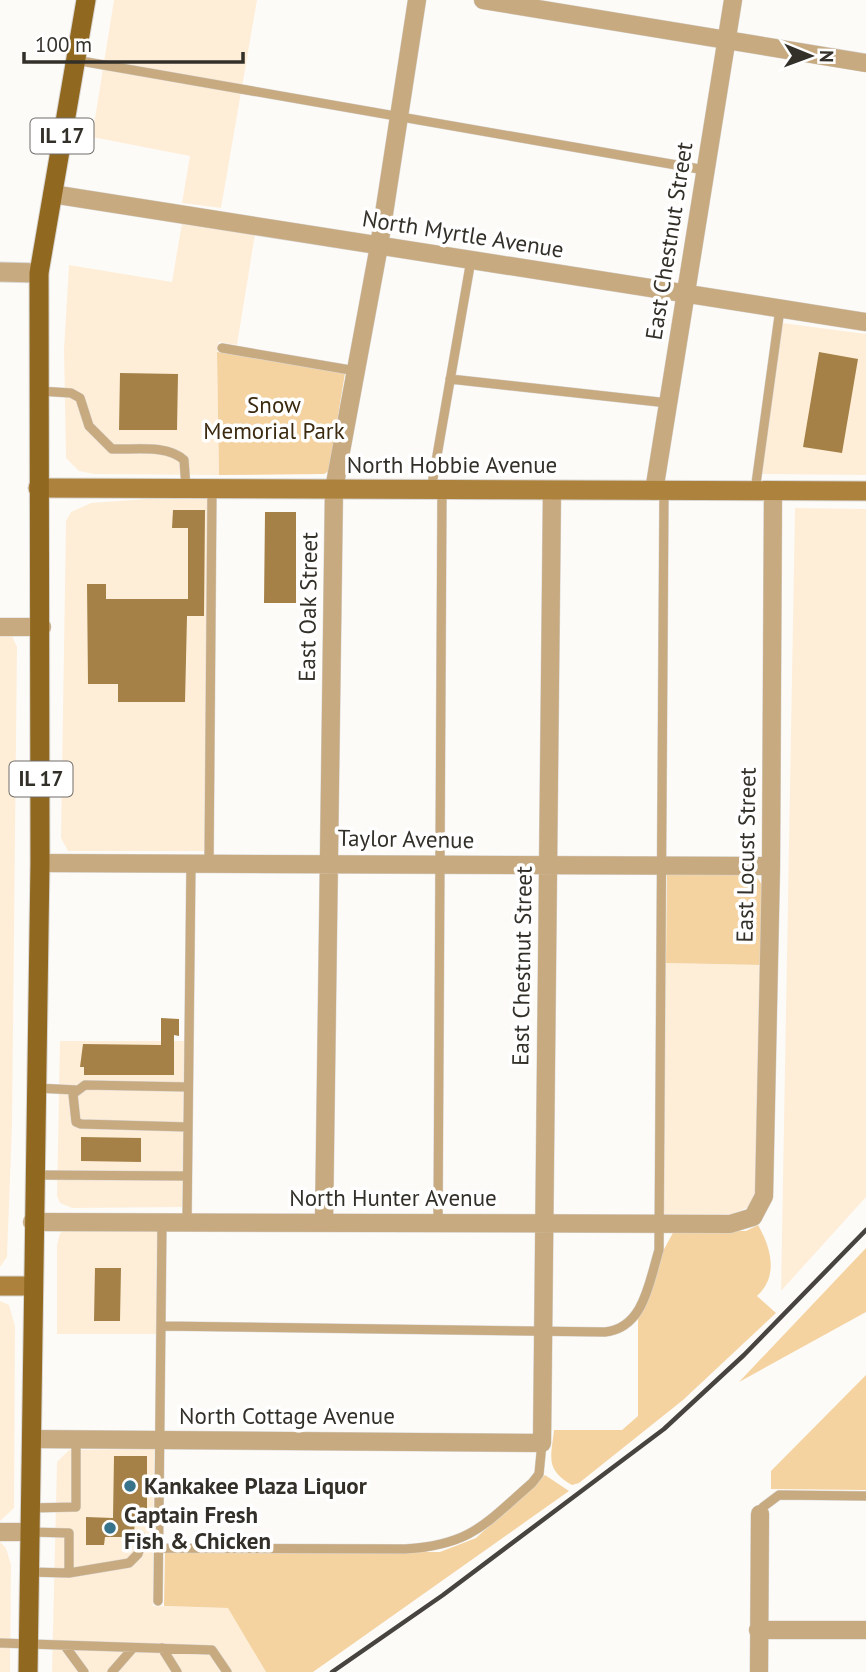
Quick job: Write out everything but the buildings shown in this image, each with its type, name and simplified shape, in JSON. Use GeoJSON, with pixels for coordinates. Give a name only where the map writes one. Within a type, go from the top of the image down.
{"type":"FeatureCollection","features":[{"type":"Feature","properties":{"kind":"main road","name":"IL 17"},"geometry":{"type":"LineString","coordinates":[[28,1672],[32,1222],[40,863],[39,273],[86,0]]}},
{"type":"Feature","properties":{"kind":"main road","name":"North Hobbie Avenue"},"geometry":{"type":"LineString","coordinates":[[38,488],[866,491]]}},
{"type":"Feature","properties":{"kind":"main road"},"geometry":{"type":"LineString","coordinates":[[0,1286],[32,1286]]}},
{"type":"Feature","properties":{"kind":"street","name":"East Oak Street"},"geometry":{"type":"LineString","coordinates":[[324,1223],[334,489],[379,246],[417,0]]}},
{"type":"Feature","properties":{"kind":"street"},"geometry":{"type":"LineString","coordinates":[[483,0],[866,62]]}},
{"type":"Feature","properties":{"kind":"street","name":"East Chestnut Street"},"geometry":{"type":"LineString","coordinates":[[659,491],[668,403],[733,0]]}},
{"type":"Feature","properties":{"kind":"street","name":"North Myrtle Avenue"},"geometry":{"type":"LineString","coordinates":[[52,194],[866,322]]}},
{"type":"Feature","properties":{"kind":"street"},"geometry":{"type":"LineString","coordinates":[[0,272],[39,273]]}},
{"type":"Feature","properties":{"kind":"street","name":"East Chestnut Street"},"geometry":{"type":"LineString","coordinates":[[542,1443],[552,490]]}},
{"type":"Feature","properties":{"kind":"street","name":"East Locust Street"},"geometry":{"type":"LineString","coordinates":[[752,1217],[764,1196],[771,866],[764,491]]}},
{"type":"Feature","properties":{"kind":"street"},"geometry":{"type":"LineString","coordinates":[[0,626],[41,627]]}},
{"type":"Feature","properties":{"kind":"street","name":"Taylor Avenue"},"geometry":{"type":"LineString","coordinates":[[40,863],[328,862],[771,866]]}},
{"type":"Feature","properties":{"kind":"street","name":"North Hunter Avenue"},"geometry":{"type":"LineString","coordinates":[[32,1222],[730,1224],[752,1217]]}},
{"type":"Feature","properties":{"kind":"street","name":"North Cottage Avenue"},"geometry":{"type":"LineString","coordinates":[[30,1439],[542,1443]]}},
{"type":"Feature","properties":{"kind":"street"},"geometry":{"type":"LineString","coordinates":[[759,1672],[760,1514]]}},
{"type":"Feature","properties":{"kind":"street"},"geometry":{"type":"LineString","coordinates":[[0,1532],[29,1532]]}},
{"type":"Feature","properties":{"kind":"street"},"geometry":{"type":"LineString","coordinates":[[758,1630],[866,1630]]}},
{"type":"Feature","properties":{"kind":"lane"},"geometry":{"type":"LineString","coordinates":[[75,60],[705,170]]}},
{"type":"Feature","properties":{"kind":"lane"},"geometry":{"type":"LineString","coordinates":[[438,1223],[440,864],[437,490],[450,379],[471,260]]}},
{"type":"Feature","properties":{"kind":"lane"},"geometry":{"type":"LineString","coordinates":[[764,491],[780,309]]}},
{"type":"Feature","properties":{"kind":"lane"},"geometry":{"type":"LineString","coordinates":[[222,348],[356,371]]}},
{"type":"Feature","properties":{"kind":"lane"},"geometry":{"type":"LineString","coordinates":[[450,379],[668,403]]}},
{"type":"Feature","properties":{"kind":"lane"},"geometry":{"type":"LineString","coordinates":[[39,391],[71,393],[80,398],[89,425],[111,449],[160,450],[178,454],[184,460],[186,489]]}},
{"type":"Feature","properties":{"kind":"lane"},"geometry":{"type":"LineString","coordinates":[[187,1222],[188,1087],[200,863],[212,489]]}},
{"type":"Feature","properties":{"kind":"lane"},"geometry":{"type":"LineString","coordinates":[[161,1326],[543,1332],[619,1330],[629,1323],[641,1306],[659,1250],[662,865],[659,491]]}},
{"type":"Feature","properties":{"kind":"lane"},"geometry":{"type":"LineString","coordinates":[[188,1087],[85,1085],[73,1094],[76,1122],[188,1127]]}},
{"type":"Feature","properties":{"kind":"lane"},"geometry":{"type":"LineString","coordinates":[[35,1088],[76,1090]]}},
{"type":"Feature","properties":{"kind":"lane"},"geometry":{"type":"LineString","coordinates":[[33,1175],[187,1176]]}},
{"type":"Feature","properties":{"kind":"lane"},"geometry":{"type":"LineString","coordinates":[[158,1601],[162,1222]]}},
{"type":"Feature","properties":{"kind":"lane"},"geometry":{"type":"LineString","coordinates":[[30,1507],[76,1507],[76,1439]]}},
{"type":"Feature","properties":{"kind":"lane"},"geometry":{"type":"LineString","coordinates":[[158,1548],[405,1549],[444,1546],[477,1532],[532,1483],[539,1474],[542,1443]]}},
{"type":"Feature","properties":{"kind":"lane"},"geometry":{"type":"LineString","coordinates":[[760,1514],[763,1507],[779,1495],[866,1496]]}},
{"type":"Feature","properties":{"kind":"lane"},"geometry":{"type":"LineString","coordinates":[[29,1532],[69,1533],[69,1573]]}},
{"type":"Feature","properties":{"kind":"lane"},"geometry":{"type":"LineString","coordinates":[[29,1572],[69,1573],[129,1563],[138,1554],[143,1538]]}},
{"type":"Feature","properties":{"kind":"lane"},"geometry":{"type":"LineString","coordinates":[[0,1643],[212,1650],[227,1672]]}},
{"type":"Feature","properties":{"kind":"lane"},"geometry":{"type":"LineString","coordinates":[[65,1646],[84,1672]]}},
{"type":"Feature","properties":{"kind":"lane"},"geometry":{"type":"LineString","coordinates":[[112,1672],[133,1648]]}},
{"type":"Feature","properties":{"kind":"lane"},"geometry":{"type":"LineString","coordinates":[[162,1648],[177,1672]]}},
{"type":"Feature","properties":{"kind":"shaded area"},"geometry":{"type":"Polygon","coordinates":[[[114,0],[257,0],[221,208],[182,203],[190,156],[92,137],[114,0]]]}},
{"type":"Feature","properties":{"kind":"shaded area"},"geometry":{"type":"Polygon","coordinates":[[[182,223],[255,234],[237,345],[219,342],[217,352],[219,475],[94,474],[79,471],[66,458],[64,349],[69,265],[172,282],[182,223]]]}},
{"type":"Feature","properties":{"kind":"shaded area"},"geometry":{"type":"Polygon","coordinates":[[[782,323],[866,334],[866,475],[761,474],[782,323]]]}},
{"type":"Feature","properties":{"kind":"shaded area"},"geometry":{"type":"Polygon","coordinates":[[[209,497],[206,851],[68,851],[61,838],[66,521],[71,512],[91,503],[209,497]]]}},
{"type":"Feature","properties":{"kind":"shaded area"},"geometry":{"type":"Polygon","coordinates":[[[795,508],[866,509],[866,1197],[781,1291],[795,508]]]}},
{"type":"Feature","properties":{"kind":"shaded area"},"geometry":{"type":"Polygon","coordinates":[[[0,634],[12,636],[17,647],[12,1125],[7,1257],[0,1267],[0,634]]]}},
{"type":"Feature","properties":{"kind":"shaded area"},"geometry":{"type":"Polygon","coordinates":[[[666,963],[762,965],[759,1189],[751,1206],[725,1217],[663,1215],[666,963]]]}},
{"type":"Feature","properties":{"kind":"shaded area"},"geometry":{"type":"Polygon","coordinates":[[[60,1041],[184,1041],[182,1207],[72,1208],[60,1203],[57,1196],[60,1041]]]}},
{"type":"Feature","properties":{"kind":"shaded area"},"geometry":{"type":"Polygon","coordinates":[[[157,1229],[156,1334],[57,1334],[57,1245],[60,1233],[65,1230],[157,1229]]]}},
{"type":"Feature","properties":{"kind":"shaded area"},"geometry":{"type":"Polygon","coordinates":[[[0,1301],[9,1305],[15,1326],[14,1508],[0,1521],[0,1301]]]}},
{"type":"Feature","properties":{"kind":"shaded area"},"geometry":{"type":"Polygon","coordinates":[[[154,1449],[153,1606],[229,1608],[266,1672],[52,1672],[57,1462],[69,1450],[154,1449]]]}},
{"type":"Feature","properties":{"kind":"shaded area"},"geometry":{"type":"Polygon","coordinates":[[[0,1542],[6,1548],[11,1565],[10,1672],[0,1672],[0,1542]]]}},
{"type":"Feature","properties":{"kind":"green space","name":"Snow Memorial Park"},"geometry":{"type":"Polygon","coordinates":[[[217,352],[345,373],[329,471],[324,474],[219,475],[217,352]]]}},
{"type":"Feature","properties":{"kind":"green space"},"geometry":{"type":"Polygon","coordinates":[[[667,873],[755,874],[762,885],[762,965],[666,963],[667,873]]]}},
{"type":"Feature","properties":{"kind":"green space"},"geometry":{"type":"Polygon","coordinates":[[[758,1225],[771,1262],[768,1280],[757,1296],[776,1313],[683,1400],[579,1483],[572,1485],[563,1479],[557,1474],[552,1462],[554,1430],[622,1430],[638,1416],[638,1317],[648,1300],[663,1251],[674,1231],[746,1231],[758,1225]]]}},
{"type":"Feature","properties":{"kind":"green space"},"geometry":{"type":"Polygon","coordinates":[[[866,1248],[866,1312],[739,1382],[866,1248]]]}},
{"type":"Feature","properties":{"kind":"green space"},"geometry":{"type":"Polygon","coordinates":[[[866,1375],[866,1490],[771,1489],[771,1471],[866,1375]]]}},
{"type":"Feature","properties":{"kind":"green space"},"geometry":{"type":"Polygon","coordinates":[[[545,1475],[569,1491],[313,1672],[266,1672],[228,1608],[164,1606],[165,1551],[440,1552],[476,1538],[545,1475]]]}},
{"type":"Feature","properties":{"kind":"railway"},"geometry":{"type":"LineString","coordinates":[[332,1672],[443,1595],[664,1429],[744,1355],[866,1230]]}},
{"type":"Feature","properties":{"kind":"place","name":"Kankakee Plaza Liquor"},"geometry":{"type":"Point","coordinates":[130,1486]}},
{"type":"Feature","properties":{"kind":"place","name":"Captain Fresh Fish & Chicken"},"geometry":{"type":"Point","coordinates":[110,1528]}}]}
